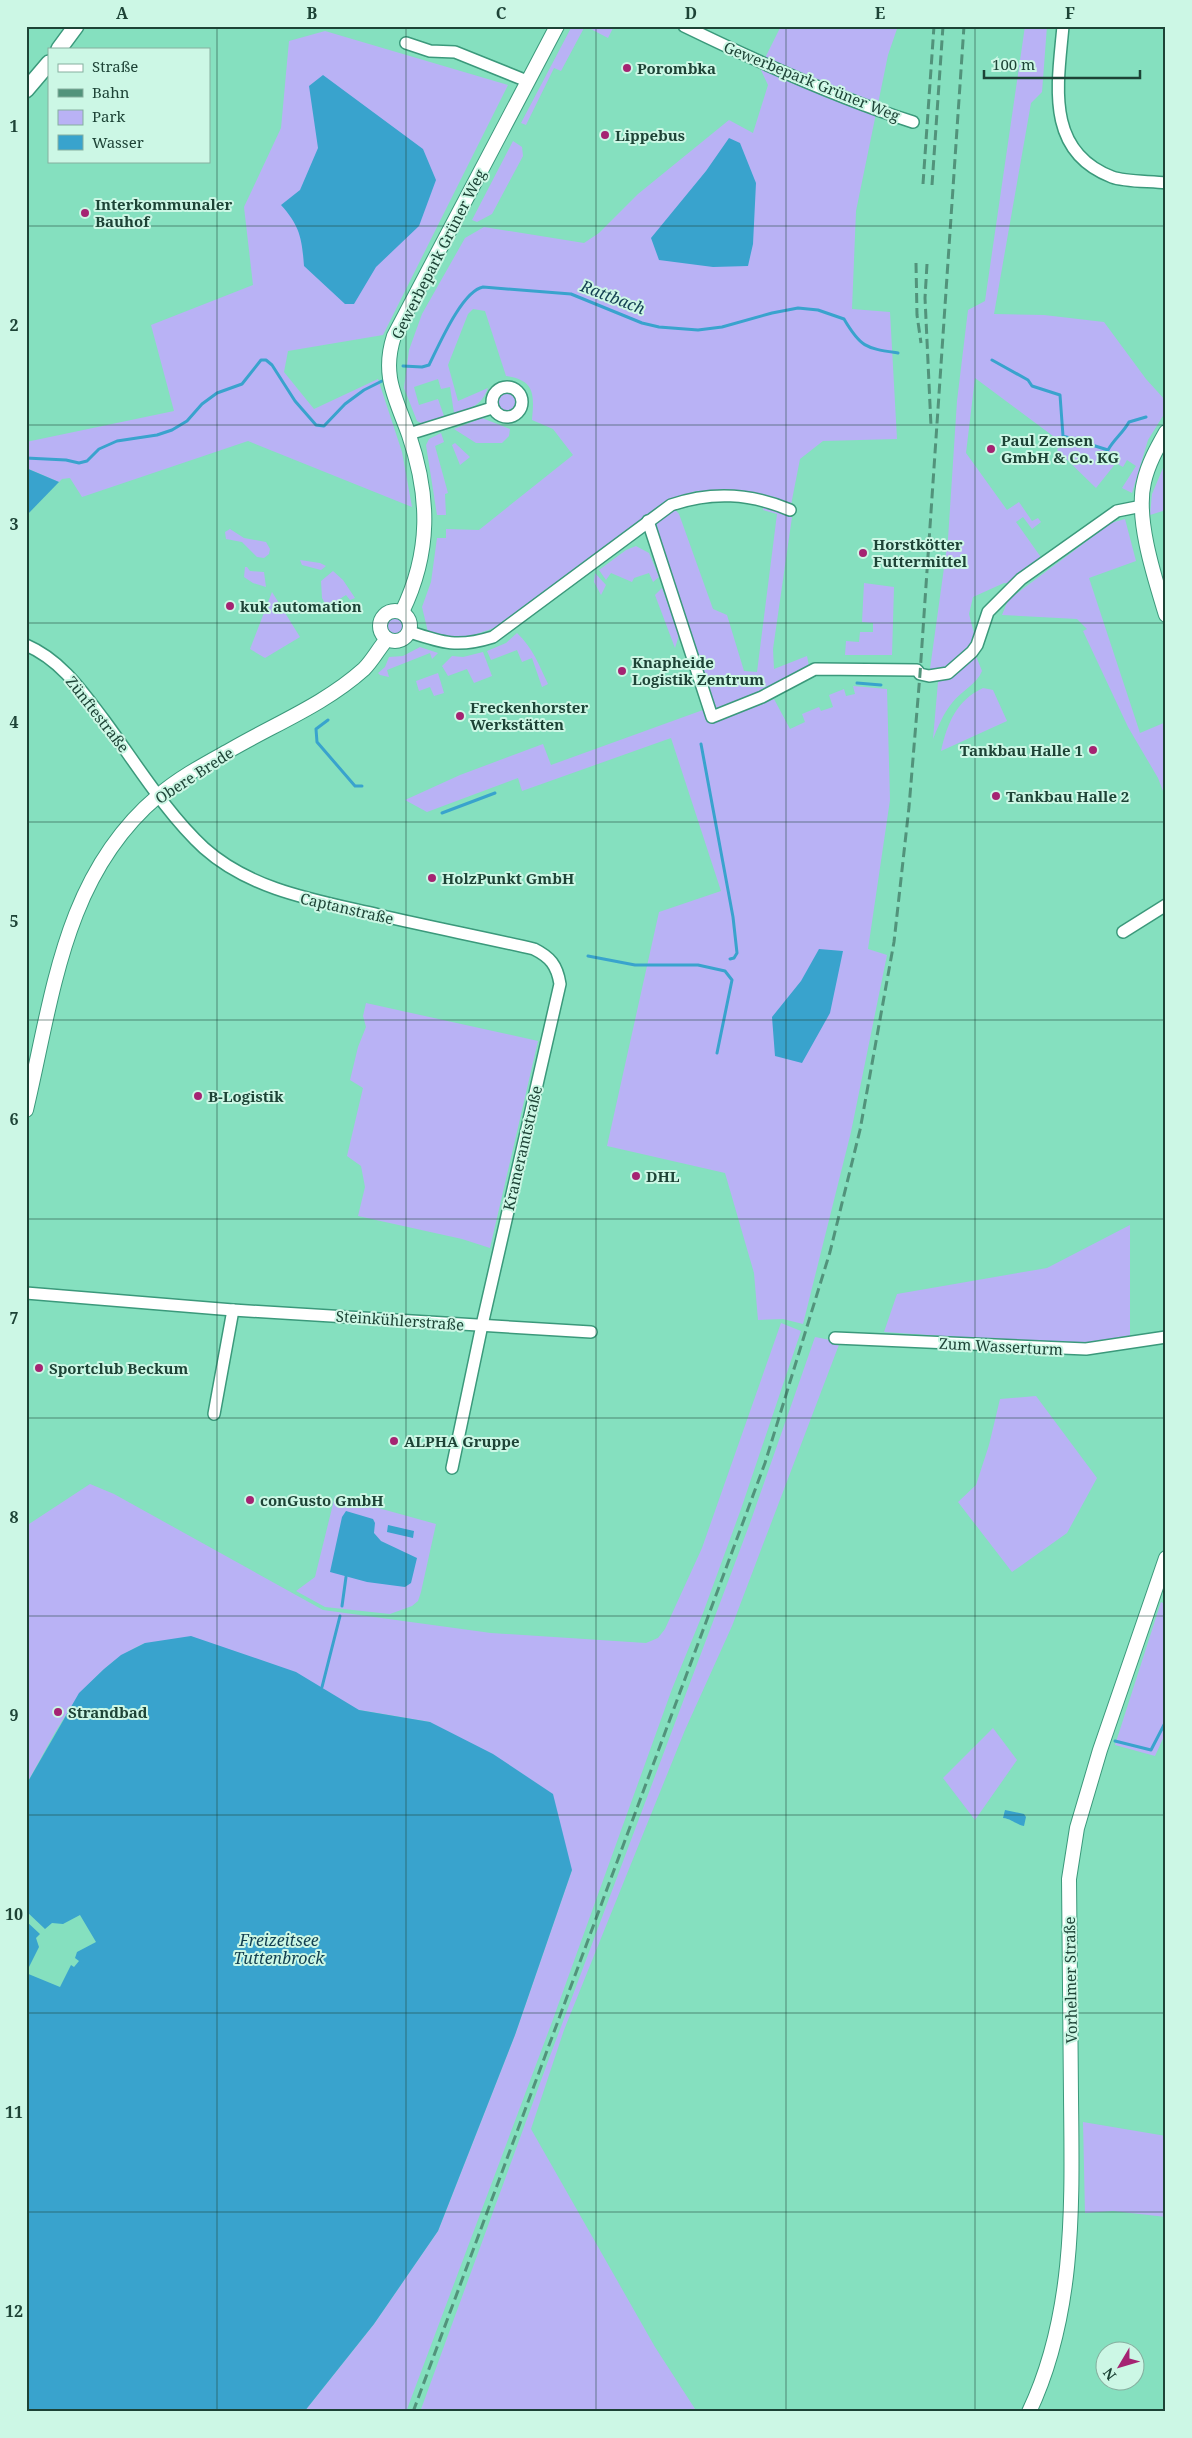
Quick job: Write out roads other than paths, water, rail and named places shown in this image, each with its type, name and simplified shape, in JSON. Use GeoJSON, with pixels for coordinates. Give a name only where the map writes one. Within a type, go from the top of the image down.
{"type":"FeatureCollection","features":[{"type":"Feature","properties":{"kind":"main road"},"geometry":{"type":"LineString","coordinates":[[60,48],[76,26]]}},
{"type":"Feature","properties":{"kind":"main road"},"geometry":{"type":"LineString","coordinates":[[26,90],[48,64]]}},
{"type":"Feature","properties":{"kind":"street","name":"Gewerbepark Grüner Weg"},"geometry":{"type":"LineString","coordinates":[[402,612],[416,578],[423,552],[426,518],[418,466],[409,434],[393,394],[389,376],[388,363],[394,336],[557,26]]}},
{"type":"Feature","properties":{"kind":"street","name":"Gewerbepark Grüner Weg"},"geometry":{"type":"LineString","coordinates":[[684,26],[753,60],[876,110],[913,122]]}},
{"type":"Feature","properties":{"kind":"street"},"geometry":{"type":"LineString","coordinates":[[1063,26],[1057,98],[1062,126],[1076,152],[1096,170],[1114,178],[1166,183]]}},
{"type":"Feature","properties":{"kind":"street"},"geometry":{"type":"LineString","coordinates":[[406,43],[430,51],[455,52],[527,80]]}},
{"type":"Feature","properties":{"kind":"street"},"geometry":{"type":"LineString","coordinates":[[409,434],[492,408]]}},
{"type":"Feature","properties":{"kind":"street"},"geometry":{"type":"LineString","coordinates":[[1166,432],[1155,450],[1144,483],[1142,506],[1150,563],[1166,615]]}},
{"type":"Feature","properties":{"kind":"street"},"geometry":{"type":"LineString","coordinates":[[410,632],[447,644],[464,643],[493,637],[671,505],[694,498],[732,495],[764,500],[790,510]]}},
{"type":"Feature","properties":{"kind":"street"},"geometry":{"type":"LineString","coordinates":[[648,521],[712,717],[762,697],[814,668],[917,670],[920,674],[929,676],[948,672],[972,652],[977,645],[988,612],[1021,580],[1117,511],[1142,506]]}},
{"type":"Feature","properties":{"kind":"street"},"geometry":{"type":"LineString","coordinates":[[392,611],[402,612],[410,623],[410,632],[400,641],[387,639],[381,631],[382,618],[392,611]]}},
{"type":"Feature","properties":{"kind":"street","name":"Obere Brede"},"geometry":{"type":"LineString","coordinates":[[26,1110],[31,1068],[76,910],[88,884],[106,856],[127,829],[159,795],[218,757],[328,697],[365,667],[387,639]]}},
{"type":"Feature","properties":{"kind":"street","name":"Zünftestraße"},"geometry":{"type":"LineString","coordinates":[[26,646],[42,652],[62,668],[90,701],[159,795]]}},
{"type":"Feature","properties":{"kind":"street","name":"Captanstraße"},"geometry":{"type":"LineString","coordinates":[[159,795],[204,848],[231,869],[293,895],[534,949],[553,962],[558,972]]}},
{"type":"Feature","properties":{"kind":"street"},"geometry":{"type":"LineString","coordinates":[[1123,932],[1166,905]]}},
{"type":"Feature","properties":{"kind":"street","name":"Krameramtstraße"},"geometry":{"type":"LineString","coordinates":[[482,1325],[560,984],[558,972]]}},
{"type":"Feature","properties":{"kind":"street","name":"Steinkühlerstraße"},"geometry":{"type":"LineString","coordinates":[[26,1293],[233,1310],[482,1325],[452,1468]]}},
{"type":"Feature","properties":{"kind":"street"},"geometry":{"type":"LineString","coordinates":[[214,1414],[233,1310]]}},
{"type":"Feature","properties":{"kind":"street"},"geometry":{"type":"LineString","coordinates":[[482,1325],[591,1332]]}},
{"type":"Feature","properties":{"kind":"street","name":"Zum Wasserturm"},"geometry":{"type":"LineString","coordinates":[[835,1338],[1086,1349],[1166,1337]]}},
{"type":"Feature","properties":{"kind":"street","name":"Vorhelmer Straße"},"geometry":{"type":"LineString","coordinates":[[1029,2412],[1047,2367],[1063,2302],[1072,2231],[1069,1879],[1077,1828],[1100,1750],[1166,1558]]}},
{"type":"Feature","properties":{"kind":"water"},"geometry":{"type":"Polygon","coordinates":[[[323,75],[423,149],[436,180],[419,226],[376,267],[354,304],[345,304],[304,266],[299,233],[281,205],[300,190],[318,148],[309,86],[323,75]]]}},
{"type":"Feature","properties":{"kind":"water"},"geometry":{"type":"Polygon","coordinates":[[[729,138],[740,143],[756,183],[753,244],[748,266],[713,267],[659,260],[651,238],[706,171],[729,138]]]}},
{"type":"Feature","properties":{"kind":"water"},"geometry":{"type":"Polygon","coordinates":[[[26,468],[59,482],[26,516],[26,468]]]}},
{"type":"Feature","properties":{"kind":"water"},"geometry":{"type":"Polygon","coordinates":[[[819,949],[843,951],[830,1013],[802,1063],[775,1056],[772,1017],[801,981],[819,949]]]}},
{"type":"Feature","properties":{"kind":"water"},"geometry":{"type":"Polygon","coordinates":[[[346,1511],[373,1519],[375,1523],[374,1533],[381,1541],[417,1558],[411,1583],[405,1587],[367,1582],[330,1572],[342,1517],[346,1511]]]}},
{"type":"Feature","properties":{"kind":"water"},"geometry":{"type":"Polygon","coordinates":[[[388,1525],[414,1531],[413,1538],[387,1532],[388,1525]]]}},
{"type":"Feature","properties":{"kind":"water","name":"Freizeitsee Tuttenbrock"},"geometry":{"type":"Polygon","coordinates":[[[191,1636],[296,1672],[359,1710],[430,1722],[493,1754],[553,1794],[572,1870],[515,2035],[438,2231],[374,2324],[304,2412],[26,2412],[26,1785],[79,1693],[104,1669],[121,1655],[145,1643],[191,1636]]]}},
{"type":"Feature","properties":{"kind":"water"},"geometry":{"type":"Polygon","coordinates":[[[1005,1810],[1024,1814],[1026,1817],[1024,1826],[1003,1818],[1005,1810]]]}},
{"type":"Feature","properties":{"kind":"waterway","name":"Rattbach"},"geometry":{"type":"LineString","coordinates":[[403,366],[422,367],[429,365],[459,308],[467,298],[483,287],[571,294],[642,323],[659,327],[698,330],[722,327],[798,308],[818,310],[844,319],[855,336],[865,345],[878,350],[898,353]]}},
{"type":"Feature","properties":{"kind":"waterway","name":"Rattbach"},"geometry":{"type":"LineString","coordinates":[[26,458],[66,460],[79,463],[87,461],[99,449],[117,441],[157,435],[172,430],[187,421],[202,404],[217,393],[242,384],[261,360],[266,360],[272,365],[295,401],[316,425],[324,426],[345,404],[364,390],[382,381]]}},
{"type":"Feature","properties":{"kind":"waterway","name":"Rattbach"},"geometry":{"type":"LineString","coordinates":[[992,360],[1028,380],[1032,386],[1060,395],[1063,436],[1108,450],[1129,422],[1146,417]]}},
{"type":"Feature","properties":{"kind":"waterway"},"geometry":{"type":"LineString","coordinates":[[857,683],[881,685]]}},
{"type":"Feature","properties":{"kind":"waterway"},"geometry":{"type":"LineString","coordinates":[[328,720],[316,729],[317,742],[355,786],[362,786]]}},
{"type":"Feature","properties":{"kind":"waterway"},"geometry":{"type":"LineString","coordinates":[[701,744],[733,917],[737,953],[734,958],[730,959]]}},
{"type":"Feature","properties":{"kind":"waterway"},"geometry":{"type":"LineString","coordinates":[[442,813],[495,793]]}},
{"type":"Feature","properties":{"kind":"waterway"},"geometry":{"type":"LineString","coordinates":[[588,956],[635,965],[698,965],[725,971],[732,980],[717,1053]]}},
{"type":"Feature","properties":{"kind":"waterway"},"geometry":{"type":"LineString","coordinates":[[342,1606],[346,1577]]}},
{"type":"Feature","properties":{"kind":"waterway"},"geometry":{"type":"LineString","coordinates":[[322,1687],[340,1616]]}},
{"type":"Feature","properties":{"kind":"waterway"},"geometry":{"type":"LineString","coordinates":[[1115,1741],[1151,1750],[1166,1721]]}},
{"type":"Feature","properties":{"kind":"railway"},"geometry":{"type":"LineString","coordinates":[[923,184],[934,26]]}},
{"type":"Feature","properties":{"kind":"railway"},"geometry":{"type":"LineString","coordinates":[[932,185],[943,26]]}},
{"type":"Feature","properties":{"kind":"railway"},"geometry":{"type":"LineString","coordinates":[[413,2412],[765,1463],[830,1252],[860,1130],[894,942],[909,807],[920,674],[964,26]]}},
{"type":"Feature","properties":{"kind":"railway"},"geometry":{"type":"LineString","coordinates":[[916,263],[917,315],[921,343]]}},
{"type":"Feature","properties":{"kind":"railway"},"geometry":{"type":"LineString","coordinates":[[927,264],[925,298],[931,426]]}},
{"type":"Feature","properties":{"kind":"place","name":"Porombka"},"geometry":{"type":"Point","coordinates":[627,68]}},
{"type":"Feature","properties":{"kind":"place","name":"Lippebus"},"geometry":{"type":"Point","coordinates":[605,135]}},
{"type":"Feature","properties":{"kind":"place","name":"Interkommunaler Bauhof"},"geometry":{"type":"Point","coordinates":[85,213]}},
{"type":"Feature","properties":{"kind":"place","name":"Paul Zensen GmbH & Co. KG"},"geometry":{"type":"Point","coordinates":[991,449]}},
{"type":"Feature","properties":{"kind":"place","name":"Horstkötter Futtermittel"},"geometry":{"type":"Point","coordinates":[863,553]}},
{"type":"Feature","properties":{"kind":"place","name":"kuk automation"},"geometry":{"type":"Point","coordinates":[230,606]}},
{"type":"Feature","properties":{"kind":"place","name":"Knapheide Logistik Zentrum"},"geometry":{"type":"Point","coordinates":[622,671]}},
{"type":"Feature","properties":{"kind":"place","name":"Freckenhorster Werkstätten"},"geometry":{"type":"Point","coordinates":[460,716]}},
{"type":"Feature","properties":{"kind":"place","name":"Tankbau Halle 1"},"geometry":{"type":"Point","coordinates":[1093,750]}},
{"type":"Feature","properties":{"kind":"place","name":"Tankbau Halle 2"},"geometry":{"type":"Point","coordinates":[996,796]}},
{"type":"Feature","properties":{"kind":"place","name":"HolzPunkt GmbH"},"geometry":{"type":"Point","coordinates":[432,878]}},
{"type":"Feature","properties":{"kind":"place","name":"B-Logistik"},"geometry":{"type":"Point","coordinates":[198,1096]}},
{"type":"Feature","properties":{"kind":"place","name":"DHL"},"geometry":{"type":"Point","coordinates":[636,1176]}},
{"type":"Feature","properties":{"kind":"place","name":"Sportclub Beckum"},"geometry":{"type":"Point","coordinates":[39,1368]}},
{"type":"Feature","properties":{"kind":"place","name":"ALPHA Gruppe"},"geometry":{"type":"Point","coordinates":[394,1441]}},
{"type":"Feature","properties":{"kind":"place","name":"conGusto GmbH"},"geometry":{"type":"Point","coordinates":[250,1500]}},
{"type":"Feature","properties":{"kind":"place","name":"Strandbad"},"geometry":{"type":"Point","coordinates":[58,1712]}}]}
